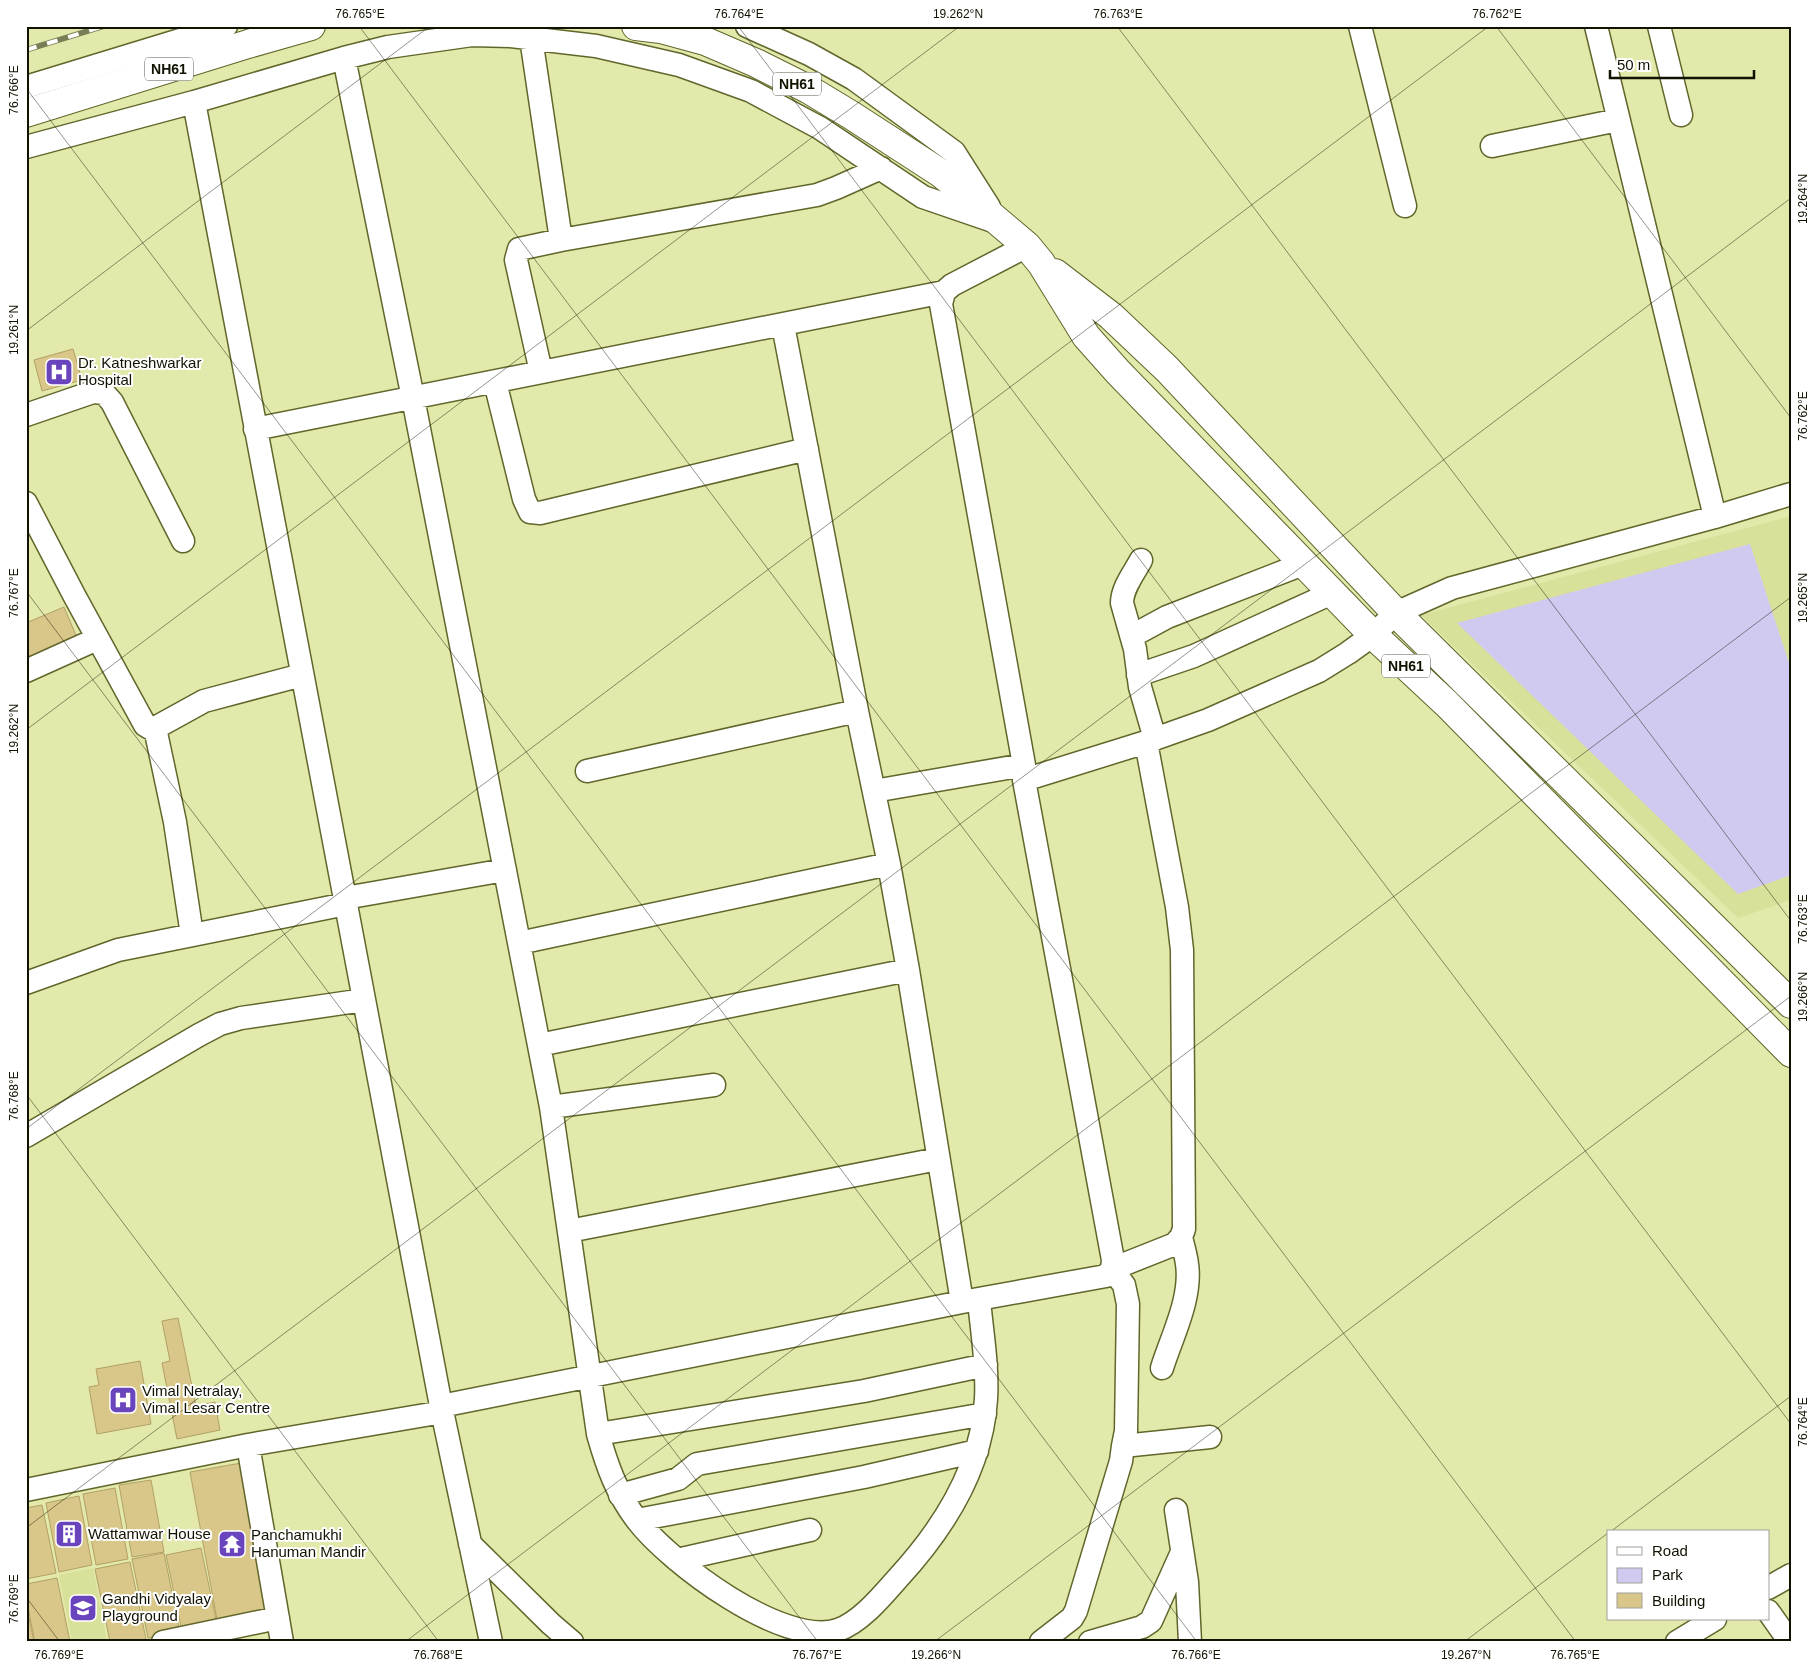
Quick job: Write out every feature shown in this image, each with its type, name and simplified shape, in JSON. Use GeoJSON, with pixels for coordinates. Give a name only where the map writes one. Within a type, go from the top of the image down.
{"type":"FeatureCollection","features":[{"type":"Feature","properties":{"kind":"highway","name":"NH61"},"geometry":{"type":"LineString","coordinates":[[26,113],[312,26]]}},
{"type":"Feature","properties":{"kind":"highway","name":"NH61"},"geometry":{"type":"LineString","coordinates":[[636,26],[661,30],[704,42],[756,63],[852,115],[942,174],[1034,254],[1110,316],[1167,370],[1396,613],[1791,1004]]}},
{"type":"Feature","properties":{"kind":"highway","name":"NH61"},"geometry":{"type":"LineString","coordinates":[[1034,254],[1086,336],[1118,372],[1373,635],[1461,718],[1791,1053]]}},
{"type":"Feature","properties":{"kind":"street"},"geometry":{"type":"LineString","coordinates":[[26,87],[226,26]]}},
{"type":"Feature","properties":{"kind":"street"},"geometry":{"type":"LineString","coordinates":[[425,41],[454,26]]}},
{"type":"Feature","properties":{"kind":"street"},"geometry":{"type":"LineString","coordinates":[[747,26],[809,54],[854,79],[954,152],[998,223]]}},
{"type":"Feature","properties":{"kind":"street"},"geometry":{"type":"LineString","coordinates":[[1360,26],[1405,206]]}},
{"type":"Feature","properties":{"kind":"street"},"geometry":{"type":"LineString","coordinates":[[1596,26],[1715,517]]}},
{"type":"Feature","properties":{"kind":"street"},"geometry":{"type":"LineString","coordinates":[[1659,26],[1681,115]]}},
{"type":"Feature","properties":{"kind":"street"},"geometry":{"type":"LineString","coordinates":[[26,147],[194,102],[388,46],[472,35],[511,36],[596,46],[679,64],[751,91],[820,128],[923,197],[998,223]]}},
{"type":"Feature","properties":{"kind":"street"},"geometry":{"type":"LineString","coordinates":[[531,38],[561,240]]}},
{"type":"Feature","properties":{"kind":"street"},"geometry":{"type":"LineString","coordinates":[[344,58],[413,398],[551,1107],[598,1434],[608,1469],[620,1495],[637,1520],[659,1545],[702,1580],[747,1608],[789,1627],[835,1636],[874,1604],[916,1558],[956,1502],[977,1451],[985,1414],[986,1365],[938,1160],[889,864],[857,711],[783,324]]}},
{"type":"Feature","properties":{"kind":"street"},"geometry":{"type":"LineString","coordinates":[[194,102],[442,1409],[491,1642]]}},
{"type":"Feature","properties":{"kind":"street"},"geometry":{"type":"LineString","coordinates":[[1492,146],[1618,120]]}},
{"type":"Feature","properties":{"kind":"street"},"geometry":{"type":"LineString","coordinates":[[541,372],[516,256],[519,249],[817,195],[881,168]]}},
{"type":"Feature","properties":{"kind":"street"},"geometry":{"type":"LineString","coordinates":[[255,429],[944,292],[952,285],[1034,254]]}},
{"type":"Feature","properties":{"kind":"street"},"geometry":{"type":"LineString","coordinates":[[944,292],[941,304],[1112,1251],[1112,1269],[1124,1285],[1128,1304],[1126,1431],[1121,1461],[1076,1611],[1072,1618],[1041,1642]]}},
{"type":"Feature","properties":{"kind":"street"},"geometry":{"type":"LineString","coordinates":[[495,382],[524,499],[530,512],[540,513],[807,449]]}},
{"type":"Feature","properties":{"kind":"street"},"geometry":{"type":"LineString","coordinates":[[26,416],[93,392],[104,393],[112,402],[183,541]]}},
{"type":"Feature","properties":{"kind":"street"},"geometry":{"type":"LineString","coordinates":[[874,791],[1024,772],[1151,741],[1208,720],[1319,670],[1348,653],[1373,635],[1396,613],[1452,588],[1715,517],[1791,494]]}},
{"type":"Feature","properties":{"kind":"street"},"geometry":{"type":"LineString","coordinates":[[26,503],[97,639],[150,728],[155,728],[204,701],[302,675]]}},
{"type":"Feature","properties":{"kind":"street"},"geometry":{"type":"LineString","coordinates":[[26,1490],[1106,1276],[1112,1269],[1175,1244],[1184,1230],[1182,950],[1151,741],[1138,675],[1136,649],[1122,603],[1122,597],[1141,560]]}},
{"type":"Feature","properties":{"kind":"street"},"geometry":{"type":"LineString","coordinates":[[1132,636],[1167,617],[1303,564]]}},
{"type":"Feature","properties":{"kind":"street"},"geometry":{"type":"LineString","coordinates":[[1138,675],[1194,656],[1332,593]]}},
{"type":"Feature","properties":{"kind":"street"},"geometry":{"type":"LineString","coordinates":[[26,671],[97,639]]}},
{"type":"Feature","properties":{"kind":"street"},"geometry":{"type":"LineString","coordinates":[[587,771],[857,711]]}},
{"type":"Feature","properties":{"kind":"street"},"geometry":{"type":"LineString","coordinates":[[155,728],[175,822],[192,935]]}},
{"type":"Feature","properties":{"kind":"street"},"geometry":{"type":"LineString","coordinates":[[519,943],[889,864]]}},
{"type":"Feature","properties":{"kind":"street"},"geometry":{"type":"LineString","coordinates":[[26,983],[118,950],[345,901],[505,870]]}},
{"type":"Feature","properties":{"kind":"street"},"geometry":{"type":"LineString","coordinates":[[539,1045],[908,970]]}},
{"type":"Feature","properties":{"kind":"street"},"geometry":{"type":"LineString","coordinates":[[26,1136],[199,1034],[220,1024],[241,1018],[364,1000]]}},
{"type":"Feature","properties":{"kind":"street"},"geometry":{"type":"LineString","coordinates":[[551,1107],[714,1085]]}},
{"type":"Feature","properties":{"kind":"street"},"geometry":{"type":"LineString","coordinates":[[569,1231],[938,1160]]}},
{"type":"Feature","properties":{"kind":"street"},"geometry":{"type":"LineString","coordinates":[[1162,1368],[1182,1314],[1188,1275],[1181,1237]]}},
{"type":"Feature","properties":{"kind":"street"},"geometry":{"type":"LineString","coordinates":[[598,1434],[864,1391],[986,1365]]}},
{"type":"Feature","properties":{"kind":"street"},"geometry":{"type":"LineString","coordinates":[[620,1495],[678,1479],[697,1464],[985,1414]]}},
{"type":"Feature","properties":{"kind":"street"},"geometry":{"type":"LineString","coordinates":[[1123,1446],[1210,1437]]}},
{"type":"Feature","properties":{"kind":"street"},"geometry":{"type":"LineString","coordinates":[[248,1445],[282,1642]]}},
{"type":"Feature","properties":{"kind":"street"},"geometry":{"type":"LineString","coordinates":[[637,1520],[864,1477],[977,1451]]}},
{"type":"Feature","properties":{"kind":"street"},"geometry":{"type":"LineString","coordinates":[[1176,1510],[1187,1582],[1190,1642]]}},
{"type":"Feature","properties":{"kind":"street"},"geometry":{"type":"LineString","coordinates":[[677,1560],[810,1530]]}},
{"type":"Feature","properties":{"kind":"street"},"geometry":{"type":"LineString","coordinates":[[470,1544],[551,1624],[572,1642]]}},
{"type":"Feature","properties":{"kind":"street"},"geometry":{"type":"LineString","coordinates":[[1072,1618],[1090,1642],[1142,1627],[1151,1621],[1182,1552]]}},
{"type":"Feature","properties":{"kind":"street"},"geometry":{"type":"LineString","coordinates":[[1770,1587],[1791,1575]]}},
{"type":"Feature","properties":{"kind":"street"},"geometry":{"type":"LineString","coordinates":[[1770,1615],[1790,1642]]}},
{"type":"Feature","properties":{"kind":"street"},"geometry":{"type":"LineString","coordinates":[[163,1642],[207,1637],[278,1618]]}},
{"type":"Feature","properties":{"kind":"street"},"geometry":{"type":"LineString","coordinates":[[1677,1642],[1713,1620]]}},
{"type":"Feature","properties":{"kind":"shaded area"},"geometry":{"type":"Polygon","coordinates":[[[1791,516],[1791,900],[1738,918],[1421,615],[1791,516]]]}},
{"type":"Feature","properties":{"kind":"shaded area","name":"Gandhi Vidyalay Playground"},"geometry":{"type":"Polygon","coordinates":[[[93,1568],[107,1642],[72,1642],[59,1575],[93,1568]]]}},
{"type":"Feature","properties":{"kind":"green space"},"geometry":{"type":"Polygon","coordinates":[[[1750,544],[1791,669],[1791,875],[1738,894],[1457,623],[1750,544]]]}},
{"type":"Feature","properties":{"kind":"building"},"geometry":{"type":"Polygon","coordinates":[[[73,349],[82,380],[42,391],[34,360],[73,349]]]}},
{"type":"Feature","properties":{"kind":"building"},"geometry":{"type":"Polygon","coordinates":[[[64,607],[78,640],[31,660],[26,648],[26,623],[64,607]]]}},
{"type":"Feature","properties":{"kind":"building"},"geometry":{"type":"Polygon","coordinates":[[[178,1318],[196,1406],[215,1402],[220,1430],[177,1439],[162,1363],[170,1361],[162,1321],[178,1318]]]}},
{"type":"Feature","properties":{"kind":"building"},"geometry":{"type":"Polygon","coordinates":[[[140,1361],[151,1424],[97,1434],[89,1387],[99,1385],[96,1369],[140,1361]]]}},
{"type":"Feature","properties":{"kind":"building","name":"Panchamukhi Hanuman Mandir"},"geometry":{"type":"Polygon","coordinates":[[[247,1462],[275,1615],[218,1625],[190,1472],[247,1462]]]}},
{"type":"Feature","properties":{"kind":"building"},"geometry":{"type":"Polygon","coordinates":[[[151,1480],[164,1552],[132,1557],[119,1485],[151,1480]]]}},
{"type":"Feature","properties":{"kind":"building"},"geometry":{"type":"Polygon","coordinates":[[[115,1488],[128,1559],[96,1565],[83,1494],[115,1488]]]}},
{"type":"Feature","properties":{"kind":"building","name":"Wattamwar House"},"geometry":{"type":"Polygon","coordinates":[[[79,1496],[92,1565],[59,1572],[46,1503],[79,1496]]]}},
{"type":"Feature","properties":{"kind":"building"},"geometry":{"type":"Polygon","coordinates":[[[42,1505],[56,1573],[26,1579],[26,1508],[42,1505]]]}},
{"type":"Feature","properties":{"kind":"building"},"geometry":{"type":"Polygon","coordinates":[[[201,1548],[217,1624],[182,1631],[166,1555],[201,1548]]]}},
{"type":"Feature","properties":{"kind":"building"},"geometry":{"type":"Polygon","coordinates":[[[164,1553],[180,1632],[148,1638],[132,1559],[164,1553]]]}},
{"type":"Feature","properties":{"kind":"building"},"geometry":{"type":"Polygon","coordinates":[[[130,1562],[146,1639],[133,1642],[110,1642],[95,1569],[130,1562]]]}},
{"type":"Feature","properties":{"kind":"building"},"geometry":{"type":"Polygon","coordinates":[[[57,1578],[70,1642],[35,1642],[26,1598],[26,1584],[57,1578]]]}},
{"type":"Feature","properties":{"kind":"building"},"geometry":{"type":"Polygon","coordinates":[[[26,1604],[34,1642],[26,1642],[26,1604]]]}},
{"type":"Feature","properties":{"kind":"railway"},"geometry":{"type":"LineString","coordinates":[[26,50],[104,26]]}},
{"type":"Feature","properties":{"kind":"place","name":"Dr. Katneshwarkar Hospital"},"geometry":{"type":"Point","coordinates":[59,372]}},
{"type":"Feature","properties":{"kind":"place","name":"Vimal Netralay, Vimal Lesar Centre"},"geometry":{"type":"Point","coordinates":[123,1400]}},
{"type":"Feature","properties":{"kind":"place","name":"Wattamwar House"},"geometry":{"type":"Point","coordinates":[69,1534]}},
{"type":"Feature","properties":{"kind":"place","name":"Panchamukhi Hanuman Mandir"},"geometry":{"type":"Point","coordinates":[232,1544]}},
{"type":"Feature","properties":{"kind":"place","name":"Gandhi Vidyalay Playground"},"geometry":{"type":"Point","coordinates":[83,1608]}}]}
